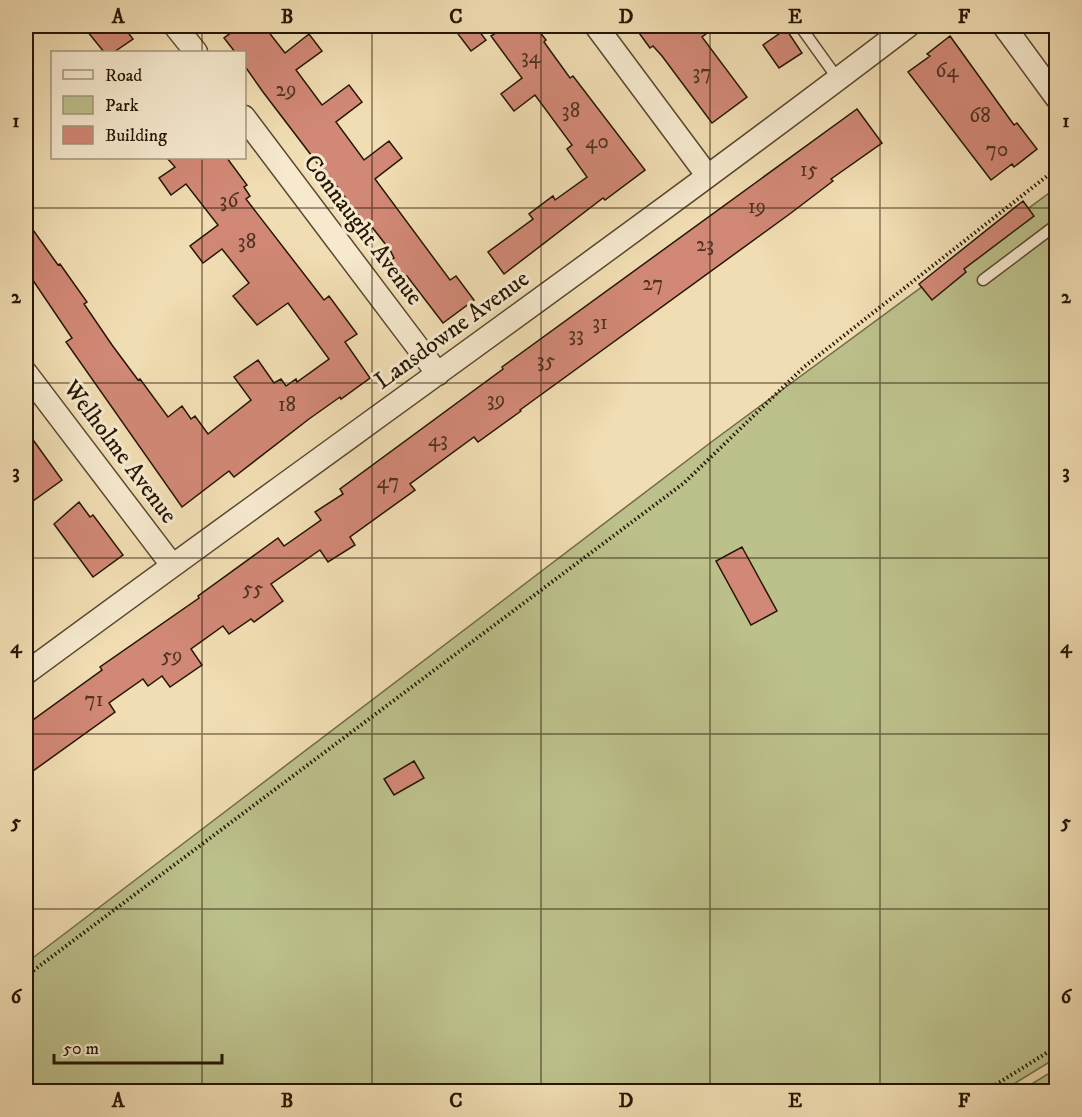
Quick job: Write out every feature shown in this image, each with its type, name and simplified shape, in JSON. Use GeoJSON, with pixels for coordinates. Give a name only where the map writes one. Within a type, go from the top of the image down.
{"type":"FeatureCollection","features":[{"type":"Feature","properties":{"kind":"street"},"geometry":{"type":"LineString","coordinates":[[175,26],[195,51]]}},
{"type":"Feature","properties":{"kind":"street"},"geometry":{"type":"LineString","coordinates":[[596,26],[707,175]]}},
{"type":"Feature","properties":{"kind":"street","name":"Lansdowne Avenue"},"geometry":{"type":"LineString","coordinates":[[26,673],[438,374],[908,26]]}},
{"type":"Feature","properties":{"kind":"street"},"geometry":{"type":"LineString","coordinates":[[1004,26],[1056,97]]}},
{"type":"Feature","properties":{"kind":"street","name":"Connaught Avenue"},"geometry":{"type":"LineString","coordinates":[[246,120],[438,374]]}},
{"type":"Feature","properties":{"kind":"street","name":"Welholme Avenue"},"geometry":{"type":"LineString","coordinates":[[26,373],[172,565]]}},
{"type":"Feature","properties":{"kind":"lane"},"geometry":{"type":"LineString","coordinates":[[800,26],[838,79]]}},
{"type":"Feature","properties":{"kind":"lane"},"geometry":{"type":"LineString","coordinates":[[983,280],[1056,225]]}},
{"type":"Feature","properties":{"kind":"path"},"geometry":{"type":"LineString","coordinates":[[26,976],[684,483],[804,366],[1056,170]]}},
{"type":"Feature","properties":{"kind":"path"},"geometry":{"type":"LineString","coordinates":[[984,1092],[1056,1047]]}},
{"type":"Feature","properties":{"kind":"green space"},"geometry":{"type":"Polygon","coordinates":[[[1056,188],[1056,1058],[1001,1092],[26,1092],[26,963],[714,440],[1056,188]]]}},
{"type":"Feature","properties":{"kind":"green space"},"geometry":{"type":"Polygon","coordinates":[[[1056,1069],[1056,1091],[1020,1091],[1056,1069]]]}},
{"type":"Feature","properties":{"kind":"building"},"geometry":{"type":"Polygon","coordinates":[[[83,26],[123,26],[133,39],[115,51],[103,51],[83,26]]]}},
{"type":"Feature","properties":{"kind":"building"},"geometry":{"type":"Polygon","coordinates":[[[240,26],[264,26],[285,53],[309,34],[322,51],[296,70],[322,105],[349,85],[362,102],[336,122],[364,160],[389,141],[402,158],[375,179],[450,280],[456,276],[474,300],[443,323],[407,276],[404,278],[391,260],[394,258],[390,250],[368,222],[365,224],[263,92],[246,68],[246,51],[234,51],[224,38],[240,26]]]}},
{"type":"Feature","properties":{"kind":"building"},"geometry":{"type":"Polygon","coordinates":[[[469,26],[475,26],[486,40],[471,51],[458,34],[469,26]]]}},
{"type":"Feature","properties":{"kind":"building"},"geometry":{"type":"Polygon","coordinates":[[[507,26],[535,26],[570,78],[573,76],[645,170],[605,200],[603,198],[504,274],[488,252],[533,219],[529,214],[553,196],[555,200],[587,177],[567,149],[572,145],[535,95],[514,111],[501,94],[522,78],[491,36],[507,26]]]}},
{"type":"Feature","properties":{"kind":"building"},"geometry":{"type":"Polygon","coordinates":[[[634,26],[717,26],[702,37],[747,97],[712,123],[662,56],[653,46],[650,48],[634,26]]]}},
{"type":"Feature","properties":{"kind":"building"},"geometry":{"type":"Polygon","coordinates":[[[786,29],[802,53],[779,68],[763,45],[786,29]]]}},
{"type":"Feature","properties":{"kind":"building"},"geometry":{"type":"Polygon","coordinates":[[[950,36],[1014,125],[1017,123],[1037,149],[1014,167],[1012,164],[991,180],[908,72],[930,56],[927,54],[950,36]]]}},
{"type":"Feature","properties":{"kind":"building"},"geometry":{"type":"Polygon","coordinates":[[[857,109],[882,143],[831,179],[833,181],[791,213],[521,411],[478,442],[474,437],[410,484],[415,490],[350,537],[355,545],[328,562],[320,550],[271,584],[283,601],[254,622],[251,619],[229,634],[223,626],[191,649],[202,665],[170,687],[162,676],[148,686],[143,679],[109,703],[115,712],[26,776],[26,725],[102,670],[100,667],[199,598],[198,596],[278,538],[284,546],[321,520],[315,512],[343,494],[340,489],[503,369],[502,367],[857,109]]]}},
{"type":"Feature","properties":{"kind":"building"},"geometry":{"type":"Polygon","coordinates":[[[168,159],[228,159],[247,185],[244,187],[250,196],[246,199],[324,300],[329,296],[357,334],[345,342],[370,378],[309,419],[234,477],[229,471],[182,507],[66,342],[72,338],[26,270],[26,220],[87,302],[84,304],[112,345],[168,417],[182,406],[191,419],[195,416],[208,434],[251,400],[234,377],[258,360],[274,383],[281,379],[286,386],[296,379],[297,382],[329,359],[288,303],[257,325],[233,296],[249,283],[222,249],[203,263],[190,246],[218,225],[186,184],[171,195],[159,178],[175,167],[168,159]]]}},
{"type":"Feature","properties":{"kind":"building"},"geometry":{"type":"Polygon","coordinates":[[[1023,201],[1034,216],[964,269],[966,272],[932,300],[919,284],[1023,201]]]}},
{"type":"Feature","properties":{"kind":"building"},"geometry":{"type":"Polygon","coordinates":[[[26,430],[62,480],[26,506],[26,430]]]}},
{"type":"Feature","properties":{"kind":"building"},"geometry":{"type":"Polygon","coordinates":[[[79,502],[90,517],[93,515],[123,555],[93,577],[54,524],[79,502]]]}},
{"type":"Feature","properties":{"kind":"building"},"geometry":{"type":"Polygon","coordinates":[[[742,547],[777,611],[751,625],[716,561],[742,547]]]}},
{"type":"Feature","properties":{"kind":"building"},"geometry":{"type":"Polygon","coordinates":[[[414,761],[424,778],[394,795],[384,779],[414,761]]]}}]}
